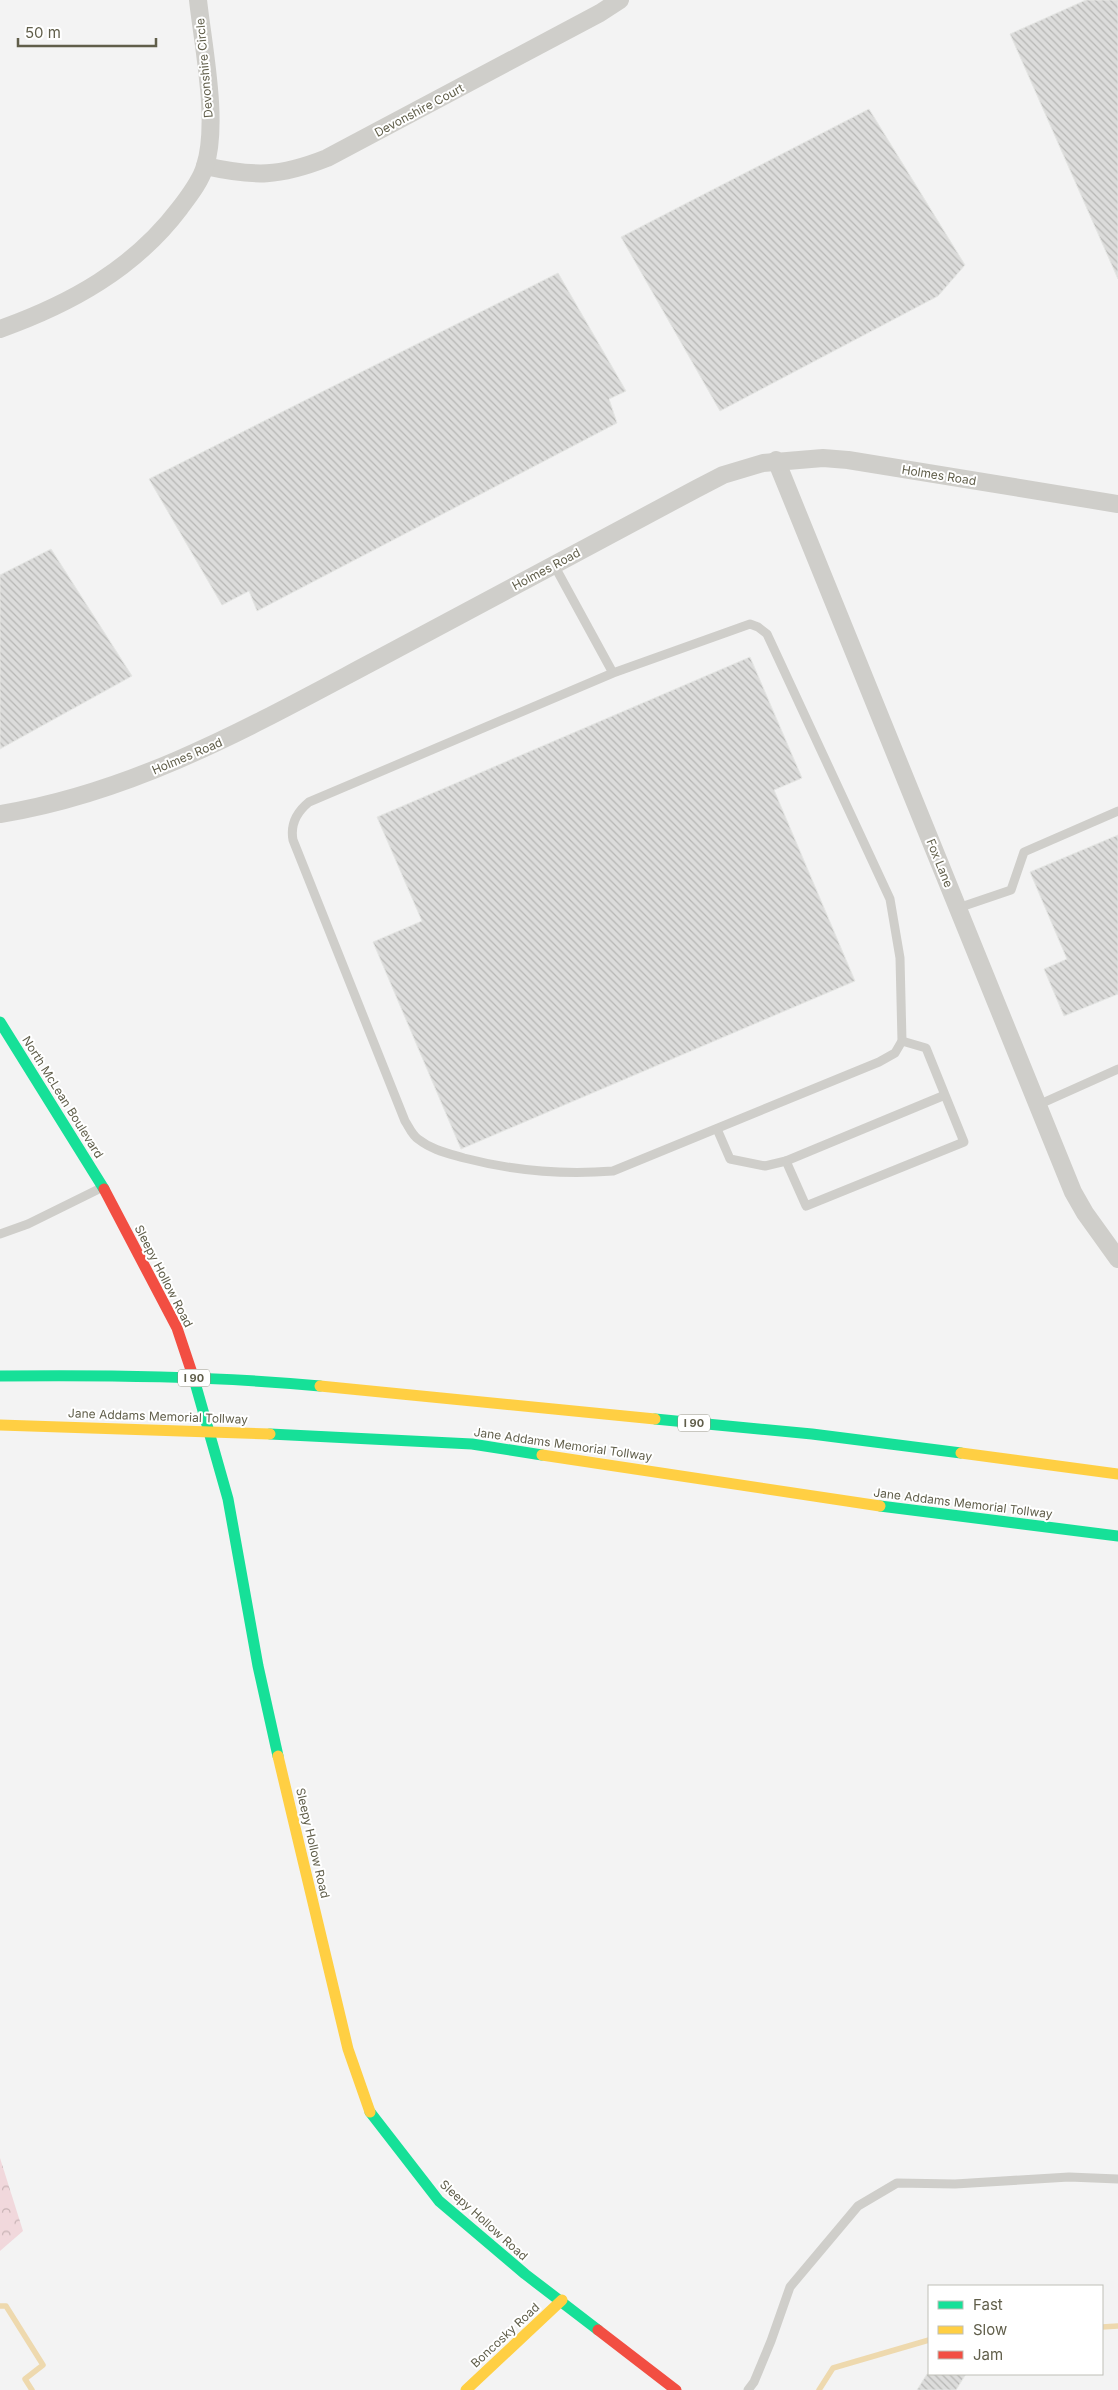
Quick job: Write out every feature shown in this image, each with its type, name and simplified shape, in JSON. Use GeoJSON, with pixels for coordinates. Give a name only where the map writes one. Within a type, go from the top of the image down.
{"type":"FeatureCollection","features":[{"type":"Feature","properties":{"kind":"main road","name":"North McLean Boulevard"},"geometry":{"type":"LineString","coordinates":[[0,1022],[103,1187]]}},
{"type":"Feature","properties":{"kind":"main road","name":"Sleepy Hollow Road"},"geometry":{"type":"LineString","coordinates":[[103,1187],[177,1328],[204,1409],[228,1499],[258,1666],[306,1876],[348,2049],[367,2108],[439,2201],[525,2274],[562,2300],[676,2390]]}},
{"type":"Feature","properties":{"kind":"main road","name":"I 90"},"geometry":{"type":"LineString","coordinates":[[0,1376],[119,1374],[268,1381],[812,1434],[1118,1474]]}},
{"type":"Feature","properties":{"kind":"main road","name":"Jane Addams Memorial Tollway"},"geometry":{"type":"LineString","coordinates":[[0,1425],[134,1428],[472,1444],[912,1511],[1118,1536]]}},
{"type":"Feature","properties":{"kind":"main road","name":"Boncosky Road"},"geometry":{"type":"LineString","coordinates":[[466,2390],[562,2300]]}},
{"type":"Feature","properties":{"kind":"street","name":"Devonshire Circle"},"geometry":{"type":"LineString","coordinates":[[0,329],[65,302],[120,269],[146,248],[172,219],[192,191],[205,166],[210,134],[209,94],[198,0]]}},
{"type":"Feature","properties":{"kind":"street","name":"Devonshire Court"},"geometry":{"type":"LineString","coordinates":[[205,166],[235,173],[270,175],[299,169],[327,158],[600,14],[620,0]]}},
{"type":"Feature","properties":{"kind":"street","name":"Holmes Road"},"geometry":{"type":"LineString","coordinates":[[0,814],[31,809],[98,791],[200,752],[723,475],[776,460],[808,458],[848,460],[1118,504]]}},
{"type":"Feature","properties":{"kind":"street","name":"Fox Lane"},"geometry":{"type":"LineString","coordinates":[[776,460],[1077,1199],[1118,1259]]}},
{"type":"Feature","properties":{"kind":"lane"},"geometry":{"type":"LineString","coordinates":[[554,565],[613,672]]}},
{"type":"Feature","properties":{"kind":"lane"},"geometry":{"type":"LineString","coordinates":[[750,624],[767,634],[890,899],[900,958],[902,1041],[895,1053],[879,1062],[613,1171],[578,1174],[536,1172],[482,1162],[434,1150],[416,1138],[405,1121],[293,840],[292,833],[295,818],[309,802],[613,672],[750,624]]}},
{"type":"Feature","properties":{"kind":"lane"},"geometry":{"type":"LineString","coordinates":[[958,908],[1011,890],[1024,852],[1118,811]]}},
{"type":"Feature","properties":{"kind":"lane"},"geometry":{"type":"LineString","coordinates":[[786,1161],[806,1206],[964,1142],[926,1048],[902,1041]]}},
{"type":"Feature","properties":{"kind":"lane"},"geometry":{"type":"LineString","coordinates":[[1038,1105],[1118,1069]]}},
{"type":"Feature","properties":{"kind":"lane"},"geometry":{"type":"LineString","coordinates":[[717,1129],[730,1159],[765,1166],[786,1161],[945,1095]]}},
{"type":"Feature","properties":{"kind":"lane"},"geometry":{"type":"LineString","coordinates":[[0,1234],[28,1224],[103,1187]]}},
{"type":"Feature","properties":{"kind":"lane"},"geometry":{"type":"LineString","coordinates":[[748,2390],[754,2382],[771,2341],[790,2287],[858,2206],[897,2183],[955,2184],[1069,2177],[1118,2180]]}},
{"type":"Feature","properties":{"kind":"green space"},"geometry":{"type":"Polygon","coordinates":[[[0,2158],[23,2231],[0,2251],[0,2158]]]}},
{"type":"Feature","properties":{"kind":"building"},"geometry":{"type":"Polygon","coordinates":[[[1086,0],[1118,0],[1118,279],[1010,34],[1086,0]]]}},
{"type":"Feature","properties":{"kind":"building"},"geometry":{"type":"Polygon","coordinates":[[[869,109],[965,265],[938,296],[720,411],[621,237],[869,109]]]}},
{"type":"Feature","properties":{"kind":"building"},"geometry":{"type":"Polygon","coordinates":[[[558,273],[626,391],[609,399],[617,423],[257,611],[249,591],[222,605],[149,479],[558,273]]]}},
{"type":"Feature","properties":{"kind":"building"},"geometry":{"type":"Polygon","coordinates":[[[51,549],[132,676],[0,749],[0,575],[51,549]]]}},
{"type":"Feature","properties":{"kind":"building"},"geometry":{"type":"Polygon","coordinates":[[[750,657],[802,778],[774,790],[855,981],[461,1149],[373,942],[422,921],[377,817],[750,657]]]}},
{"type":"Feature","properties":{"kind":"building"},"geometry":{"type":"Polygon","coordinates":[[[1118,835],[1118,994],[1064,1016],[1044,969],[1067,959],[1030,872],[1118,835]]]}},
{"type":"Feature","properties":{"kind":"building"},"geometry":{"type":"Polygon","coordinates":[[[927,2374],[965,2375],[956,2390],[917,2390],[927,2374]]]}},
{"type":"Feature","properties":{"kind":"waterway"},"geometry":{"type":"LineString","coordinates":[[0,2306],[6,2306],[43,2365],[25,2379],[32,2390]]}},
{"type":"Feature","properties":{"kind":"waterway"},"geometry":{"type":"LineString","coordinates":[[1103,2327],[1118,2326]]}},
{"type":"Feature","properties":{"kind":"waterway"},"geometry":{"type":"LineString","coordinates":[[819,2390],[833,2368],[928,2340]]}},
{"type":"Feature","properties":{"kind":"traffic: fast"},"geometry":{"type":"LineString","coordinates":[[0,1022],[104,1189]]}},
{"type":"Feature","properties":{"kind":"traffic: fast"},"geometry":{"type":"LineString","coordinates":[[0,1376],[160,1377],[320,1386]]}},
{"type":"Feature","properties":{"kind":"traffic: fast"},"geometry":{"type":"LineString","coordinates":[[194,1379],[228,1499],[258,1666],[278,1756]]}},
{"type":"Feature","properties":{"kind":"traffic: fast"},"geometry":{"type":"LineString","coordinates":[[655,1419],[812,1434],[961,1453]]}},
{"type":"Feature","properties":{"kind":"traffic: fast"},"geometry":{"type":"LineString","coordinates":[[270,1434],[472,1444],[542,1455]]}},
{"type":"Feature","properties":{"kind":"traffic: fast"},"geometry":{"type":"LineString","coordinates":[[880,1506],[1118,1536]]}},
{"type":"Feature","properties":{"kind":"traffic: fast"},"geometry":{"type":"LineString","coordinates":[[370,2112],[439,2201],[525,2274],[598,2330]]}},
{"type":"Feature","properties":{"kind":"traffic: slow"},"geometry":{"type":"LineString","coordinates":[[320,1386],[655,1419]]}},
{"type":"Feature","properties":{"kind":"traffic: slow"},"geometry":{"type":"LineString","coordinates":[[0,1425],[270,1434]]}},
{"type":"Feature","properties":{"kind":"traffic: slow"},"geometry":{"type":"LineString","coordinates":[[961,1453],[1118,1474]]}},
{"type":"Feature","properties":{"kind":"traffic: slow"},"geometry":{"type":"LineString","coordinates":[[542,1455],[880,1506]]}},
{"type":"Feature","properties":{"kind":"traffic: slow"},"geometry":{"type":"LineString","coordinates":[[278,1756],[348,2049],[370,2112]]}},
{"type":"Feature","properties":{"kind":"traffic: slow"},"geometry":{"type":"LineString","coordinates":[[466,2390],[562,2300]]}},
{"type":"Feature","properties":{"kind":"traffic: jam"},"geometry":{"type":"LineString","coordinates":[[104,1189],[177,1328],[194,1379]]}},
{"type":"Feature","properties":{"kind":"traffic: jam"},"geometry":{"type":"LineString","coordinates":[[598,2330],[676,2390]]}}]}
